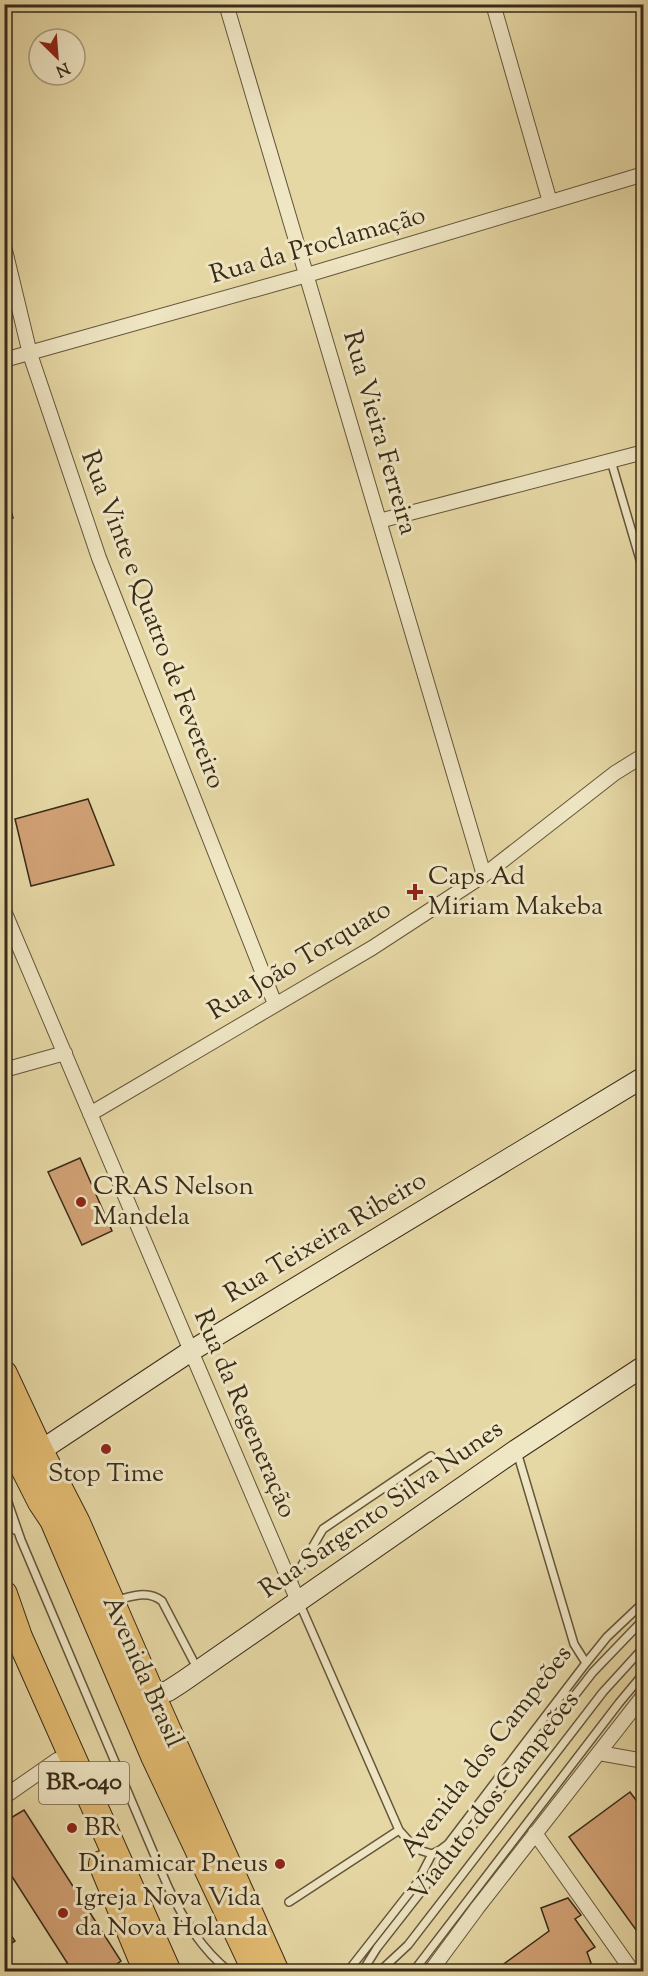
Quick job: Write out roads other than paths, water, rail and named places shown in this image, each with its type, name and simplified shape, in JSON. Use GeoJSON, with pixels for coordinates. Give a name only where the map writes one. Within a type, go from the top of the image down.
{"type":"FeatureCollection","features":[{"type":"Feature","properties":{"kind":"highway","name":"Avenida Brasil"},"geometry":{"type":"LineString","coordinates":[[4,1374],[77,1523],[276,1971]]}},
{"type":"Feature","properties":{"kind":"highway","name":"Avenida Brasil"},"geometry":{"type":"LineString","coordinates":[[4,1429],[52,1520],[154,1756],[217,1894],[256,1971]]}},
{"type":"Feature","properties":{"kind":"highway","name":"BR-040"},"geometry":{"type":"LineString","coordinates":[[4,1594],[19,1637],[168,1971]]}},
{"type":"Feature","properties":{"kind":"highway"},"geometry":{"type":"LineString","coordinates":[[4,1648],[57,1760],[147,1971]]}},
{"type":"Feature","properties":{"kind":"street","name":"Rua Vieira Ferreira"},"geometry":{"type":"LineString","coordinates":[[226,4],[484,875]]}},
{"type":"Feature","properties":{"kind":"street"},"geometry":{"type":"LineString","coordinates":[[493,4],[550,202]]}},
{"type":"Feature","properties":{"kind":"street","name":"Rua da Proclamação"},"geometry":{"type":"LineString","coordinates":[[4,360],[307,275],[644,174]]}},
{"type":"Feature","properties":{"kind":"street","name":"Rua Vinte e Quatro de Fevereiro"},"geometry":{"type":"LineString","coordinates":[[4,246],[30,354],[99,558],[275,1004]]}},
{"type":"Feature","properties":{"kind":"street"},"geometry":{"type":"LineString","coordinates":[[380,521],[644,452]]}},
{"type":"Feature","properties":{"kind":"street","name":"Rua João Torquato"},"geometry":{"type":"LineString","coordinates":[[90,1114],[372,948],[484,875],[615,773],[644,755]]}},
{"type":"Feature","properties":{"kind":"street","name":"Rua da Regeneração"},"geometry":{"type":"LineString","coordinates":[[4,910],[295,1592]]}},
{"type":"Feature","properties":{"kind":"street"},"geometry":{"type":"LineString","coordinates":[[4,1070],[65,1053]]}},
{"type":"Feature","properties":{"kind":"street","name":"Rua Teixeira Ribeiro"},"geometry":{"type":"LineString","coordinates":[[40,1450],[191,1351],[644,1077]]}},
{"type":"Feature","properties":{"kind":"street","name":"Rua Sargento Silva Nunes"},"geometry":{"type":"LineString","coordinates":[[152,1695],[168,1691],[198,1670],[295,1592],[644,1366]]}},
{"type":"Feature","properties":{"kind":"street"},"geometry":{"type":"LineString","coordinates":[[430,1971],[644,1695]]}},
{"type":"Feature","properties":{"kind":"street"},"geometry":{"type":"LineString","coordinates":[[599,1753],[644,1761]]}},
{"type":"Feature","properties":{"kind":"street"},"geometry":{"type":"LineString","coordinates":[[4,1797],[57,1760]]}},
{"type":"Feature","properties":{"kind":"street"},"geometry":{"type":"LineString","coordinates":[[535,1833],[632,1971],[644,1962]]}},
{"type":"Feature","properties":{"kind":"lane"},"geometry":{"type":"LineString","coordinates":[[611,460],[644,573]]}},
{"type":"Feature","properties":{"kind":"lane"},"geometry":{"type":"LineString","coordinates":[[516,1450],[574,1644],[586,1663]]}},
{"type":"Feature","properties":{"kind":"lane"},"geometry":{"type":"LineString","coordinates":[[295,1592],[323,1529],[431,1456]]}},
{"type":"Feature","properties":{"kind":"lane"},"geometry":{"type":"LineString","coordinates":[[4,1491],[21,1540],[179,1910],[201,1944],[230,1971]]}},
{"type":"Feature","properties":{"kind":"lane"},"geometry":{"type":"LineString","coordinates":[[4,1513],[21,1540]]}},
{"type":"Feature","properties":{"kind":"lane","name":"Rua da Regeneração"},"geometry":{"type":"LineString","coordinates":[[295,1592],[399,1830],[416,1849],[432,1854]]}},
{"type":"Feature","properties":{"kind":"lane"},"geometry":{"type":"LineString","coordinates":[[111,1601],[145,1593],[156,1596],[162,1601],[198,1670]]}},
{"type":"Feature","properties":{"kind":"lane","name":"Avenida dos Campeões"},"geometry":{"type":"LineString","coordinates":[[352,1966],[417,1883],[432,1854],[448,1844],[607,1637],[644,1602]]}},
{"type":"Feature","properties":{"kind":"lane"},"geometry":{"type":"LineString","coordinates":[[362,1971],[377,1948],[593,1672],[644,1618]]}},
{"type":"Feature","properties":{"kind":"lane","name":"Viaduto dos Campeões"},"geometry":{"type":"LineString","coordinates":[[379,1971],[408,1945],[603,1692],[644,1647]]}},
{"type":"Feature","properties":{"kind":"lane"},"geometry":{"type":"LineString","coordinates":[[413,1971],[644,1673]]}},
{"type":"Feature","properties":{"kind":"lane"},"geometry":{"type":"LineString","coordinates":[[289,1902],[399,1830]]}},
{"type":"Feature","properties":{"kind":"place","name":"Caps Ad Miriam Makeba"},"geometry":{"type":"Point","coordinates":[415,892]}},
{"type":"Feature","properties":{"kind":"place","name":"CRAS Nelson Mandela"},"geometry":{"type":"Point","coordinates":[81,1202]}},
{"type":"Feature","properties":{"kind":"place","name":"Stop Time"},"geometry":{"type":"Point","coordinates":[106,1449]}},
{"type":"Feature","properties":{"kind":"place","name":"BR"},"geometry":{"type":"Point","coordinates":[72,1828]}},
{"type":"Feature","properties":{"kind":"place","name":"Dinamicar Pneus"},"geometry":{"type":"Point","coordinates":[280,1864]}},
{"type":"Feature","properties":{"kind":"place","name":"Igreja Nova Vida da Nova Holanda"},"geometry":{"type":"Point","coordinates":[63,1913]}}]}
